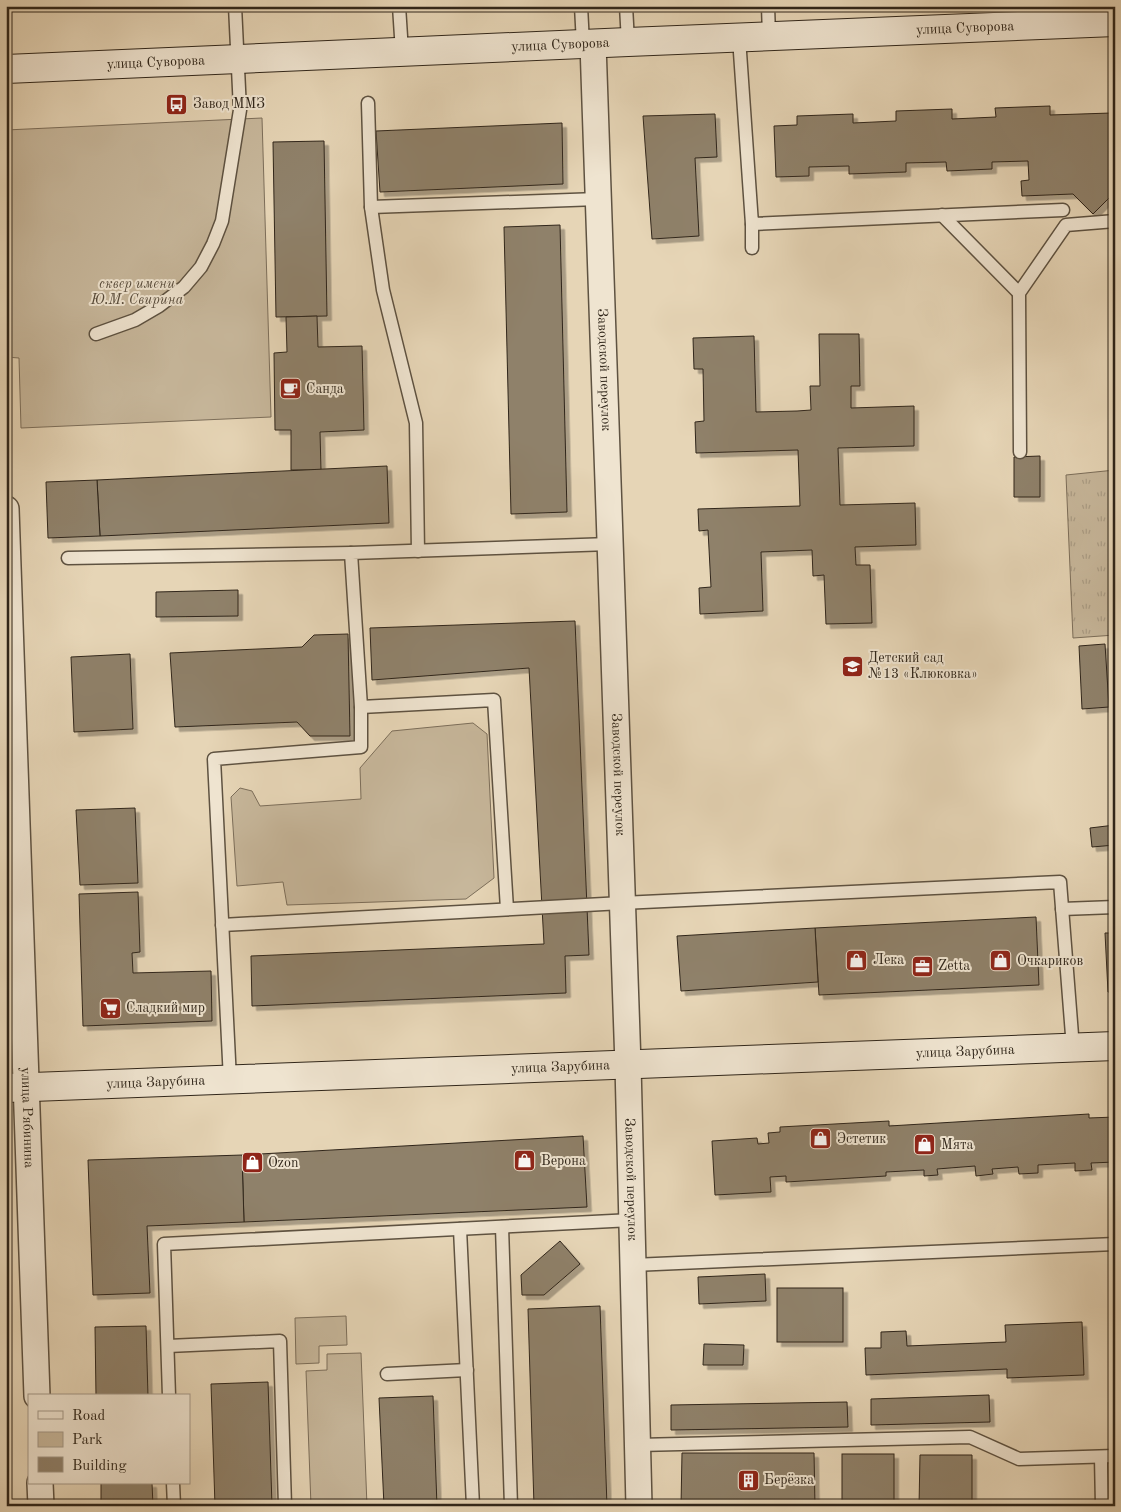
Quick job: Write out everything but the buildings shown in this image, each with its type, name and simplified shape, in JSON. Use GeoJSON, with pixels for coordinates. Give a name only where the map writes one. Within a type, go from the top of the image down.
{"type":"FeatureCollection","features":[{"type":"Feature","properties":{"kind":"main road","name":"улица Суворова"},"geometry":{"type":"LineString","coordinates":[[6,69],[739,38],[1030,16],[1115,22]]}},
{"type":"Feature","properties":{"kind":"main road","name":"улица Зарубина"},"geometry":{"type":"LineString","coordinates":[[16,1088],[1115,1046]]}},
{"type":"Feature","properties":{"kind":"street","name":"Заводской переулок"},"geometry":{"type":"LineString","coordinates":[[588,44],[598,199],[628,1065],[639,1506]]}},
{"type":"Feature","properties":{"kind":"street","name":"улица Рябинина"},"geometry":{"type":"LineString","coordinates":[[6,509],[16,1088],[37,1394]]}},
{"type":"Feature","properties":{"kind":"street"},"geometry":{"type":"LineString","coordinates":[[40,1484],[41,1506]]}},
{"type":"Feature","properties":{"kind":"lane"},"geometry":{"type":"LineString","coordinates":[[96,334],[135,320],[159,306],[184,286],[201,267],[213,244],[222,221],[240,110],[235,6]]}},
{"type":"Feature","properties":{"kind":"lane"},"geometry":{"type":"LineString","coordinates":[[399,6],[402,52]]}},
{"type":"Feature","properties":{"kind":"lane"},"geometry":{"type":"LineString","coordinates":[[581,6],[588,44]]}},
{"type":"Feature","properties":{"kind":"lane"},"geometry":{"type":"LineString","coordinates":[[626,6],[628,42]]}},
{"type":"Feature","properties":{"kind":"lane"},"geometry":{"type":"LineString","coordinates":[[768,6],[769,36]]}},
{"type":"Feature","properties":{"kind":"lane"},"geometry":{"type":"LineString","coordinates":[[739,38],[752,248]]}},
{"type":"Feature","properties":{"kind":"lane"},"geometry":{"type":"LineString","coordinates":[[368,103],[372,207],[383,290],[416,424],[418,551]]}},
{"type":"Feature","properties":{"kind":"lane"},"geometry":{"type":"LineString","coordinates":[[372,207],[598,199]]}},
{"type":"Feature","properties":{"kind":"lane"},"geometry":{"type":"LineString","coordinates":[[752,224],[1063,210]]}},
{"type":"Feature","properties":{"kind":"lane"},"geometry":{"type":"LineString","coordinates":[[942,215],[1019,293]]}},
{"type":"Feature","properties":{"kind":"lane"},"geometry":{"type":"LineString","coordinates":[[1020,452],[1019,293],[1066,225],[1115,221]]}},
{"type":"Feature","properties":{"kind":"lane"},"geometry":{"type":"LineString","coordinates":[[68,558],[351,553],[610,544]]}},
{"type":"Feature","properties":{"kind":"lane"},"geometry":{"type":"LineString","coordinates":[[230,1080],[214,759],[361,747],[361,707],[351,553]]}},
{"type":"Feature","properties":{"kind":"lane"},"geometry":{"type":"LineString","coordinates":[[361,707],[494,700],[507,909]]}},
{"type":"Feature","properties":{"kind":"lane"},"geometry":{"type":"LineString","coordinates":[[222,925],[1060,882],[1073,1048]]}},
{"type":"Feature","properties":{"kind":"lane"},"geometry":{"type":"LineString","coordinates":[[1062,909],[1115,907]]}},
{"type":"Feature","properties":{"kind":"lane"},"geometry":{"type":"LineString","coordinates":[[170,1394],[164,1244],[632,1220]]}},
{"type":"Feature","properties":{"kind":"lane"},"geometry":{"type":"LineString","coordinates":[[502,1227],[511,1506]]}},
{"type":"Feature","properties":{"kind":"lane"},"geometry":{"type":"LineString","coordinates":[[460,1229],[473,1506]]}},
{"type":"Feature","properties":{"kind":"lane"},"geometry":{"type":"LineString","coordinates":[[633,1265],[1115,1244]]}},
{"type":"Feature","properties":{"kind":"lane"},"geometry":{"type":"LineString","coordinates":[[168,1346],[280,1342],[285,1506]]}},
{"type":"Feature","properties":{"kind":"lane"},"geometry":{"type":"LineString","coordinates":[[387,1374],[467,1370]]}},
{"type":"Feature","properties":{"kind":"lane"},"geometry":{"type":"LineString","coordinates":[[638,1445],[970,1437],[1019,1459],[1115,1456]]}},
{"type":"Feature","properties":{"kind":"lane"},"geometry":{"type":"LineString","coordinates":[[1101,1457],[1102,1506]]}},
{"type":"Feature","properties":{"kind":"lane"},"geometry":{"type":"LineString","coordinates":[[173,1484],[174,1506]]}},
{"type":"Feature","properties":{"kind":"green space","name":"сквер имени Ю.М. Свирина"},"geometry":{"type":"Polygon","coordinates":[[[262,118],[271,417],[21,428],[19,358],[6,357],[6,130],[262,118]]]}},
{"type":"Feature","properties":{"kind":"green space"},"geometry":{"type":"Polygon","coordinates":[[[1115,470],[1115,635],[1073,638],[1066,475],[1115,470]]]}},
{"type":"Feature","properties":{"kind":"green space"},"geometry":{"type":"Polygon","coordinates":[[[473,723],[487,734],[494,878],[466,899],[287,905],[283,882],[237,886],[231,797],[240,788],[252,791],[260,806],[361,799],[360,768],[392,731],[473,723]]]}},
{"type":"Feature","properties":{"kind":"green space"},"geometry":{"type":"Polygon","coordinates":[[[346,1316],[347,1345],[319,1346],[319,1363],[296,1364],[295,1318],[346,1316]]]}},
{"type":"Feature","properties":{"kind":"green space"},"geometry":{"type":"Polygon","coordinates":[[[361,1353],[367,1506],[311,1506],[306,1371],[327,1370],[327,1354],[361,1353]]]}},
{"type":"Feature","properties":{"kind":"place","name":"Завод ММЗ"},"geometry":{"type":"Point","coordinates":[177,104]}},
{"type":"Feature","properties":{"kind":"place","name":"Санда"},"geometry":{"type":"Point","coordinates":[290,389]}},
{"type":"Feature","properties":{"kind":"place","name":"Детский сад №13 «Клюковка»"},"geometry":{"type":"Point","coordinates":[852,666]}},
{"type":"Feature","properties":{"kind":"place","name":"Лека"},"geometry":{"type":"Point","coordinates":[857,960]}},
{"type":"Feature","properties":{"kind":"place","name":"Очкариков"},"geometry":{"type":"Point","coordinates":[1001,961]}},
{"type":"Feature","properties":{"kind":"place","name":"Zetta"},"geometry":{"type":"Point","coordinates":[922,966]}},
{"type":"Feature","properties":{"kind":"place","name":"Сладкий мир"},"geometry":{"type":"Point","coordinates":[110,1008]}},
{"type":"Feature","properties":{"kind":"place","name":"Эстетик"},"geometry":{"type":"Point","coordinates":[821,1139]}},
{"type":"Feature","properties":{"kind":"place","name":"Мята"},"geometry":{"type":"Point","coordinates":[925,1145]}},
{"type":"Feature","properties":{"kind":"place","name":"Верона"},"geometry":{"type":"Point","coordinates":[525,1161]}},
{"type":"Feature","properties":{"kind":"place","name":"Ozon"},"geometry":{"type":"Point","coordinates":[252,1163]}},
{"type":"Feature","properties":{"kind":"place","name":"Берёзка"},"geometry":{"type":"Point","coordinates":[748,1480]}}]}
